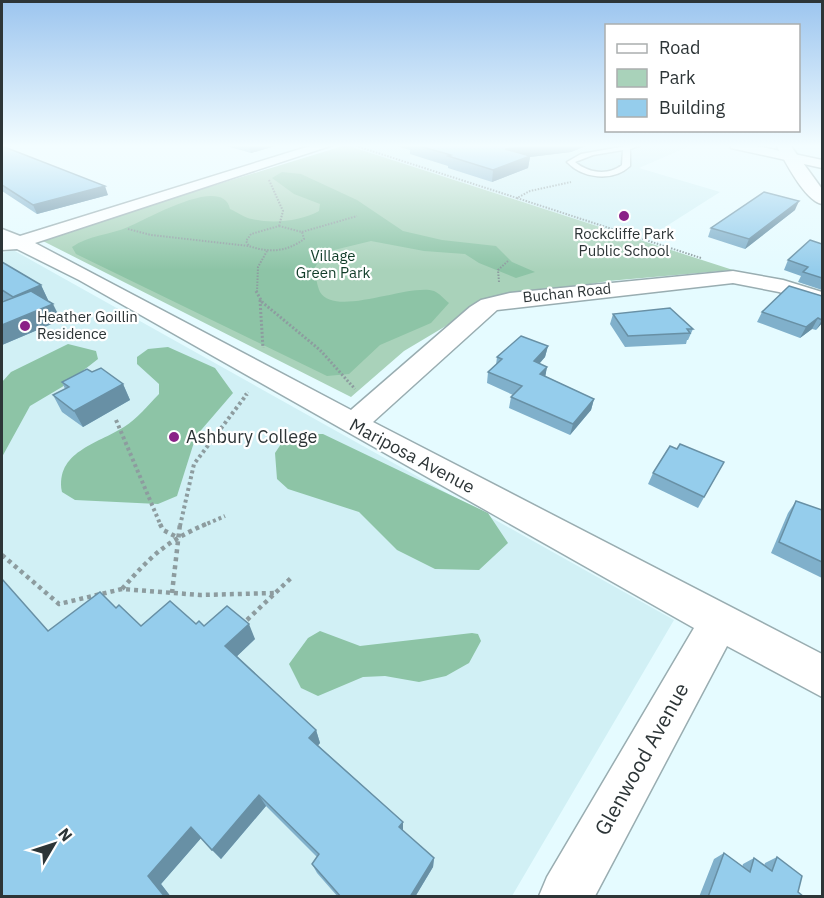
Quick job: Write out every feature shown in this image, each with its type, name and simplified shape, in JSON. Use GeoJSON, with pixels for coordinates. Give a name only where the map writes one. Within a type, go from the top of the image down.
{"type":"FeatureCollection","features":[{"type":"Feature","properties":{"kind":"street"},"geometry":{"type":"LineString","coordinates":[[7,242],[188,187]]}},
{"type":"Feature","properties":{"kind":"street"},"geometry":{"type":"LineString","coordinates":[[811,187],[822,199]]}},
{"type":"Feature","properties":{"kind":"street","name":"Mariposa Avenue"},"geometry":{"type":"LineString","coordinates":[[7,242],[86,276],[262,375],[362,416],[719,622],[822,676]]}},
{"type":"Feature","properties":{"kind":"street","name":"Buchan Road"},"geometry":{"type":"LineString","coordinates":[[362,416],[478,312],[489,305],[510,300],[733,277],[783,286],[822,299]]}},
{"type":"Feature","properties":{"kind":"street","name":"Glenwood Avenue"},"geometry":{"type":"LineString","coordinates":[[566,897],[719,622]]}},
{"type":"Feature","properties":{"kind":"path"},"geometry":{"type":"LineString","coordinates":[[272,187],[283,212],[279,226]]}},
{"type":"Feature","properties":{"kind":"path"},"geometry":{"type":"LineString","coordinates":[[483,187],[703,259]]}},
{"type":"Feature","properties":{"kind":"path"},"geometry":{"type":"LineString","coordinates":[[517,198],[530,191],[555,187]]}},
{"type":"Feature","properties":{"kind":"path"},"geometry":{"type":"LineString","coordinates":[[249,246],[246,241],[251,234],[279,226],[302,232],[357,216]]}},
{"type":"Feature","properties":{"kind":"path"},"geometry":{"type":"LineString","coordinates":[[123,228],[151,235],[249,246],[267,251],[297,245],[304,239],[302,232]]}},
{"type":"Feature","properties":{"kind":"path"},"geometry":{"type":"LineString","coordinates":[[171,593],[177,537],[194,464],[227,416],[262,375],[264,361],[257,275],[260,257],[267,251]]}},
{"type":"Feature","properties":{"kind":"path"},"geometry":{"type":"LineString","coordinates":[[260,300],[322,350],[362,416]]}},
{"type":"Feature","properties":{"kind":"path"},"geometry":{"type":"LineString","coordinates":[[116,420],[154,514],[163,530],[177,537]]}},
{"type":"Feature","properties":{"kind":"path"},"geometry":{"type":"LineString","coordinates":[[122,589],[153,554],[177,537],[225,516]]}},
{"type":"Feature","properties":{"kind":"path"},"geometry":{"type":"LineString","coordinates":[[2,555],[59,604],[122,589],[171,593],[275,593]]}},
{"type":"Feature","properties":{"kind":"path"},"geometry":{"type":"LineString","coordinates":[[247,620],[293,576]]}},
{"type":"Feature","properties":{"kind":"shaded area"},"geometry":{"type":"Polygon","coordinates":[[[476,187],[703,187],[720,192],[643,241],[476,187]]]}},
{"type":"Feature","properties":{"kind":"shaded area","name":"Ashbury College"},"geometry":{"type":"Polygon","coordinates":[[[13,250],[674,620],[512,896],[2,896],[2,253],[13,250]]]}},
{"type":"Feature","properties":{"kind":"green space","name":"Village Green Park"},"geometry":{"type":"Polygon","coordinates":[[[209,187],[476,187],[733,270],[608,281],[486,302],[404,351],[351,397],[39,239],[209,187]]]}},
{"type":"Feature","properties":{"kind":"green space"},"geometry":{"type":"Polygon","coordinates":[[[284,187],[329,187],[357,200],[403,231],[442,240],[496,246],[512,262],[535,272],[516,278],[479,263],[465,254],[424,251],[371,241],[330,251],[321,257],[314,269],[320,292],[328,299],[341,302],[356,301],[423,290],[436,292],[449,303],[431,323],[380,345],[349,374],[327,376],[76,254],[72,247],[85,240],[121,230],[166,209],[199,197],[214,196],[224,199],[230,209],[260,221],[295,219],[319,211],[320,204],[294,194],[284,187]]]}},
{"type":"Feature","properties":{"kind":"green space"},"geometry":{"type":"Polygon","coordinates":[[[68,344],[96,351],[98,359],[62,387],[30,406],[2,457],[2,382],[11,372],[68,344]]]}},
{"type":"Feature","properties":{"kind":"green space"},"geometry":{"type":"Polygon","coordinates":[[[168,347],[215,368],[233,393],[196,436],[177,496],[158,504],[75,500],[62,492],[62,478],[71,458],[91,444],[129,424],[159,394],[159,384],[137,364],[137,357],[148,349],[168,347]]]}},
{"type":"Feature","properties":{"kind":"green space"},"geometry":{"type":"Polygon","coordinates":[[[298,434],[323,434],[488,513],[508,543],[479,570],[435,569],[397,550],[359,512],[288,489],[277,479],[275,453],[283,441],[298,434]]]}},
{"type":"Feature","properties":{"kind":"green space"},"geometry":{"type":"Polygon","coordinates":[[[320,631],[360,646],[472,633],[478,634],[481,641],[469,663],[446,676],[419,682],[385,676],[363,677],[318,696],[301,688],[289,664],[308,638],[320,631]]]}},
{"type":"Feature","properties":{"kind":"building"},"geometry":{"type":"Polygon","coordinates":[[[5,187],[102,187],[33,205],[5,187]]]}},
{"type":"Feature","properties":{"kind":"building"},"geometry":{"type":"Polygon","coordinates":[[[764,192],[799,201],[749,239],[711,228],[764,192]]]}},
{"type":"Feature","properties":{"kind":"building"},"geometry":{"type":"Polygon","coordinates":[[[810,240],[822,244],[822,278],[803,272],[808,267],[788,260],[810,240]]]}},
{"type":"Feature","properties":{"kind":"building"},"geometry":{"type":"Polygon","coordinates":[[[2,262],[41,285],[13,297],[2,290],[2,262]]]}},
{"type":"Feature","properties":{"kind":"building"},"geometry":{"type":"Polygon","coordinates":[[[789,286],[822,296],[822,320],[818,318],[806,327],[762,312],[789,286]]]}},
{"type":"Feature","properties":{"kind":"building"},"geometry":{"type":"Polygon","coordinates":[[[31,291],[53,304],[2,325],[2,302],[31,291]]]}},
{"type":"Feature","properties":{"kind":"building"},"geometry":{"type":"Polygon","coordinates":[[[670,308],[693,329],[687,329],[690,333],[628,336],[613,314],[670,308]]]}},
{"type":"Feature","properties":{"kind":"building"},"geometry":{"type":"Polygon","coordinates":[[[521,336],[548,346],[534,361],[547,367],[540,374],[594,399],[573,424],[511,397],[522,386],[488,372],[502,359],[497,357],[521,336]]]}},
{"type":"Feature","properties":{"kind":"building"},"geometry":{"type":"Polygon","coordinates":[[[101,368],[123,384],[74,411],[53,395],[69,387],[62,382],[87,369],[92,372],[101,368]]]}},
{"type":"Feature","properties":{"kind":"building"},"geometry":{"type":"Polygon","coordinates":[[[680,444],[724,462],[704,497],[653,473],[670,446],[677,449],[680,444]]]}},
{"type":"Feature","properties":{"kind":"building"},"geometry":{"type":"Polygon","coordinates":[[[796,501],[822,510],[822,562],[779,542],[796,501]]]}},
{"type":"Feature","properties":{"kind":"building"},"geometry":{"type":"Polygon","coordinates":[[[2,579],[48,631],[100,592],[116,608],[119,605],[141,626],[170,601],[196,624],[199,621],[204,626],[227,606],[249,624],[225,646],[316,730],[309,738],[403,822],[399,827],[434,858],[410,897],[341,897],[312,864],[319,854],[259,795],[212,850],[191,827],[148,876],[165,897],[2,897],[2,579]]]}},
{"type":"Feature","properties":{"kind":"building"},"geometry":{"type":"Polygon","coordinates":[[[724,853],[750,872],[754,858],[772,871],[777,857],[802,876],[798,892],[804,897],[708,897],[724,853]]]}},
{"type":"Feature","properties":{"kind":"place","name":"Rockcliffe Park Public School"},"geometry":{"type":"Point","coordinates":[624,216]}},
{"type":"Feature","properties":{"kind":"place","name":"Heather Goillin Residence"},"geometry":{"type":"Point","coordinates":[25,326]}},
{"type":"Feature","properties":{"kind":"place","name":"Ashbury College"},"geometry":{"type":"Point","coordinates":[174,437]}}]}
